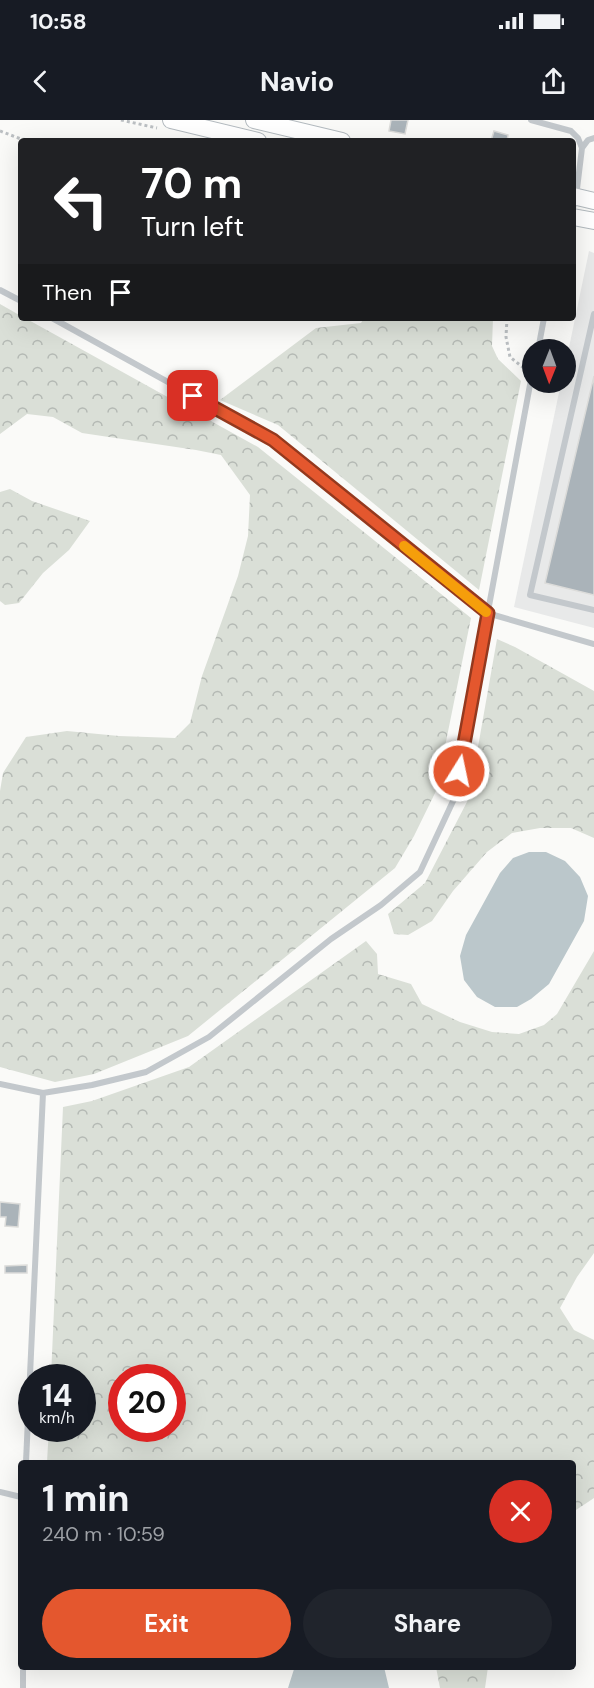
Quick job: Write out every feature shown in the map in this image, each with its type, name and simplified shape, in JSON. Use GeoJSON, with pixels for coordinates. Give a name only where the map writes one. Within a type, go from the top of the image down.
{"type":"FeatureCollection","features":[{"type":"Feature","properties":{"kind":"main road"},"geometry":{"type":"LineString","coordinates":[[171,120],[246,138]]}},
{"type":"Feature","properties":{"kind":"main road"},"geometry":{"type":"LineString","coordinates":[[254,120],[329,138]]}},
{"type":"Feature","properties":{"kind":"main road"},"geometry":{"type":"LineString","coordinates":[[576,200],[594,201]]}},
{"type":"Feature","properties":{"kind":"main road"},"geometry":{"type":"LineString","coordinates":[[576,218],[594,221]]}},
{"type":"Feature","properties":{"kind":"lane"},"geometry":{"type":"LineString","coordinates":[[531,120],[571,131],[579,138],[582,148],[576,187]]}},
{"type":"Feature","properties":{"kind":"lane"},"geometry":{"type":"LineString","coordinates":[[582,148],[588,140],[594,138]]}},
{"type":"Feature","properties":{"kind":"lane"},"geometry":{"type":"LineString","coordinates":[[0,290],[18,299]]}},
{"type":"Feature","properties":{"kind":"lane"},"geometry":{"type":"LineString","coordinates":[[594,314],[530,595],[594,610]]}},
{"type":"Feature","properties":{"kind":"lane"},"geometry":{"type":"LineString","coordinates":[[57,321],[273,440],[488,613],[594,644]]}},
{"type":"Feature","properties":{"kind":"lane"},"geometry":{"type":"LineString","coordinates":[[540,339],[543,321]]}},
{"type":"Feature","properties":{"kind":"lane"},"geometry":{"type":"LineString","coordinates":[[0,1084],[43,1093],[93,1085],[146,1071],[209,1036],[331,939],[381,905],[420,872],[454,799],[529,393]]}},
{"type":"Feature","properties":{"kind":"lane"},"geometry":{"type":"LineString","coordinates":[[26,1460],[43,1093]]}},
{"type":"Feature","properties":{"kind":"lane"},"geometry":{"type":"LineString","coordinates":[[0,1492],[18,1496]]}},
{"type":"Feature","properties":{"kind":"lane"},"geometry":{"type":"LineString","coordinates":[[23,1670],[23,1688]]}},
{"type":"Feature","properties":{"kind":"path"},"geometry":{"type":"LineString","coordinates":[[0,131],[18,138]]}},
{"type":"Feature","properties":{"kind":"path"},"geometry":{"type":"LineString","coordinates":[[507,321],[506,337],[510,357],[522,367]]}},
{"type":"Feature","properties":{"kind":"shaded area"},"geometry":{"type":"Polygon","coordinates":[[[589,251],[594,253],[594,628],[514,607],[559,393],[576,393],[576,339],[571,339],[589,251]]]}},
{"type":"Feature","properties":{"kind":"shaded area"},"geometry":{"type":"Polygon","coordinates":[[[529,852],[546,852],[565,861],[580,877],[588,896],[584,921],[549,984],[517,1007],[495,1007],[477,997],[464,980],[460,956],[466,935],[500,873],[513,858],[529,852]]]}},
{"type":"Feature","properties":{"kind":"shaded area"},"geometry":{"type":"Polygon","coordinates":[[[294,1670],[385,1670],[389,1688],[288,1688],[294,1670]]]}},
{"type":"Feature","properties":{"kind":"green space"},"geometry":{"type":"Polygon","coordinates":[[[0,304],[18,314],[18,321],[30,321],[258,447],[471,618],[436,791],[395,868],[188,1036],[94,1074],[55,1082],[0,1067],[0,791],[3,773],[26,737],[67,731],[175,738],[190,723],[202,676],[238,576],[248,536],[250,495],[221,455],[82,433],[53,417],[27,414],[0,434],[0,304]]]}},
{"type":"Feature","properties":{"kind":"green space"},"geometry":{"type":"Polygon","coordinates":[[[362,321],[493,321],[492,346],[498,359],[521,381],[479,590],[278,425],[220,400],[316,328],[362,321]]]}},
{"type":"Feature","properties":{"kind":"green space"},"geometry":{"type":"Polygon","coordinates":[[[10,489],[32,501],[90,521],[69,550],[43,573],[19,603],[5,605],[0,601],[0,492],[10,489]]]}},
{"type":"Feature","properties":{"kind":"green space"},"geometry":{"type":"Polygon","coordinates":[[[497,639],[594,691],[594,838],[571,828],[540,828],[512,833],[487,852],[453,891],[432,921],[408,935],[394,934],[388,914],[425,883],[469,798],[497,639]]]}},
{"type":"Feature","properties":{"kind":"green space"},"geometry":{"type":"Polygon","coordinates":[[[366,941],[377,954],[378,974],[411,984],[422,1004],[460,1022],[492,1032],[519,1034],[544,1025],[557,1014],[594,951],[594,1253],[577,1277],[560,1308],[574,1330],[594,1340],[594,1498],[576,1510],[576,1460],[47,1460],[48,1442],[96,1442],[96,1364],[52,1364],[63,1107],[92,1101],[189,1067],[366,941]]]}},
{"type":"Feature","properties":{"kind":"green space"},"geometry":{"type":"Polygon","coordinates":[[[437,1670],[488,1670],[485,1688],[440,1688],[437,1670]]]}},
{"type":"Feature","properties":{"kind":"building"},"geometry":{"type":"Polygon","coordinates":[[[391,120],[408,120],[405,134],[389,131],[391,120]]]}},
{"type":"Feature","properties":{"kind":"building"},"geometry":{"type":"Polygon","coordinates":[[[494,131],[508,135],[508,138],[492,138],[494,131]]]}},
{"type":"Feature","properties":{"kind":"building"},"geometry":{"type":"Polygon","coordinates":[[[594,376],[594,595],[545,583],[594,376]]]}},
{"type":"Feature","properties":{"kind":"building"},"geometry":{"type":"Polygon","coordinates":[[[0,1202],[20,1204],[18,1227],[5,1226],[6,1217],[0,1217],[0,1202]]]}},
{"type":"Feature","properties":{"kind":"building"},"geometry":{"type":"Polygon","coordinates":[[[27,1265],[27,1273],[5,1273],[5,1266],[27,1265]]]}},
{"type":"Feature","properties":{"kind":"slow traffic"},"geometry":{"type":"LineString","coordinates":[[404,546],[486,612]]}},
{"type":"Feature","properties":{"kind":"route"},"geometry":{"type":"LineString","coordinates":[[193,396],[273,440],[488,613],[459,771]]}}]}
